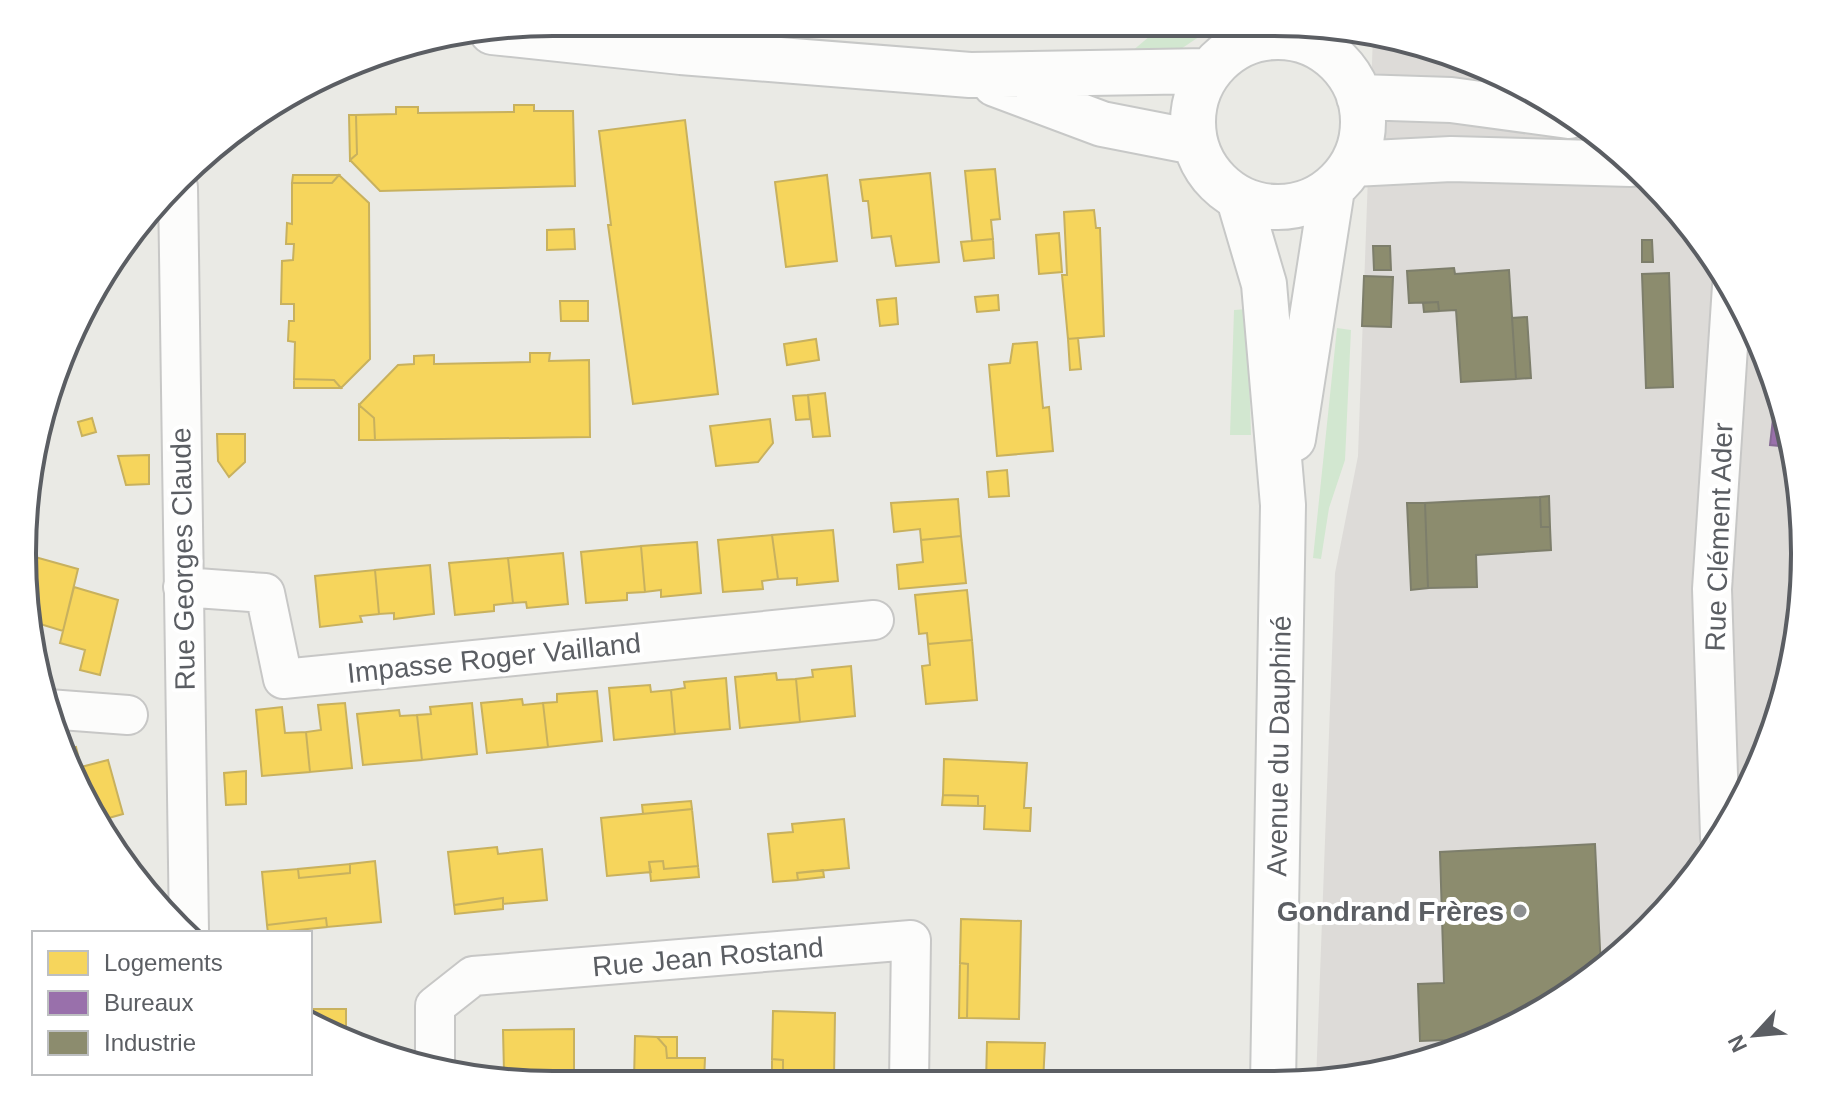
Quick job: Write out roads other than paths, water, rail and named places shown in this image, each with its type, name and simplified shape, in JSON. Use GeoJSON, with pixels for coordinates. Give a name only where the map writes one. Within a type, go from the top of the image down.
{"type":"FeatureCollection","features":[{"type":"Feature","properties":{"kind":"main road"},"geometry":{"type":"LineString","coordinates":[[619,36],[682,38],[970,75],[1208,71]]}},
{"type":"Feature","properties":{"kind":"main road"},"geometry":{"type":"LineString","coordinates":[[1248,36],[1208,71],[1197,93],[1192,118],[1194,142],[1204,165],[1219,185],[1239,199],[1263,207],[1287,208],[1311,202],[1342,176],[1361,142],[1363,119],[1359,97],[1323,38]]}},
{"type":"Feature","properties":{"kind":"main road"},"geometry":{"type":"LineString","coordinates":[[1268,36],[1314,38]]}},
{"type":"Feature","properties":{"kind":"main road"},"geometry":{"type":"LineString","coordinates":[[970,75],[1102,124],[1194,142]]}},
{"type":"Feature","properties":{"kind":"main road"},"geometry":{"type":"LineString","coordinates":[[1359,97],[1451,100],[1544,113]]}},
{"type":"Feature","properties":{"kind":"main road"},"geometry":{"type":"LineString","coordinates":[[1342,176],[1451,159],[1614,164]]}},
{"type":"Feature","properties":{"kind":"main road","name":"Avenue du Dauphiné"},"geometry":{"type":"LineString","coordinates":[[1283,505],[1342,176]]}},
{"type":"Feature","properties":{"kind":"main road","name":"Avenue du Dauphiné"},"geometry":{"type":"LineString","coordinates":[[1239,199],[1264,284],[1283,505],[1273,1071]]}},
{"type":"Feature","properties":{"kind":"street","name":"Rue Georges Claude"},"geometry":{"type":"LineString","coordinates":[[178,198],[189,920]]}},
{"type":"Feature","properties":{"kind":"street","name":"Rue Clément Ader"},"geometry":{"type":"LineString","coordinates":[[1719,816],[1712,589],[1730,311]]}},
{"type":"Feature","properties":{"kind":"street","name":"Impasse Roger Vailland"},"geometry":{"type":"LineString","coordinates":[[183,587],[265,593],[283,679],[874,620]]}},
{"type":"Feature","properties":{"kind":"street"},"geometry":{"type":"LineString","coordinates":[[60,710],[128,715]]}},
{"type":"Feature","properties":{"kind":"street","name":"Rue Jean Rostand"},"geometry":{"type":"LineString","coordinates":[[435,1057],[435,1006],[473,976],[911,940],[909,1071]]}},
{"type":"Feature","properties":{"kind":"place","name":"Gondrand Frères"},"geometry":{"type":"Point","coordinates":[1520,911]}}]}
